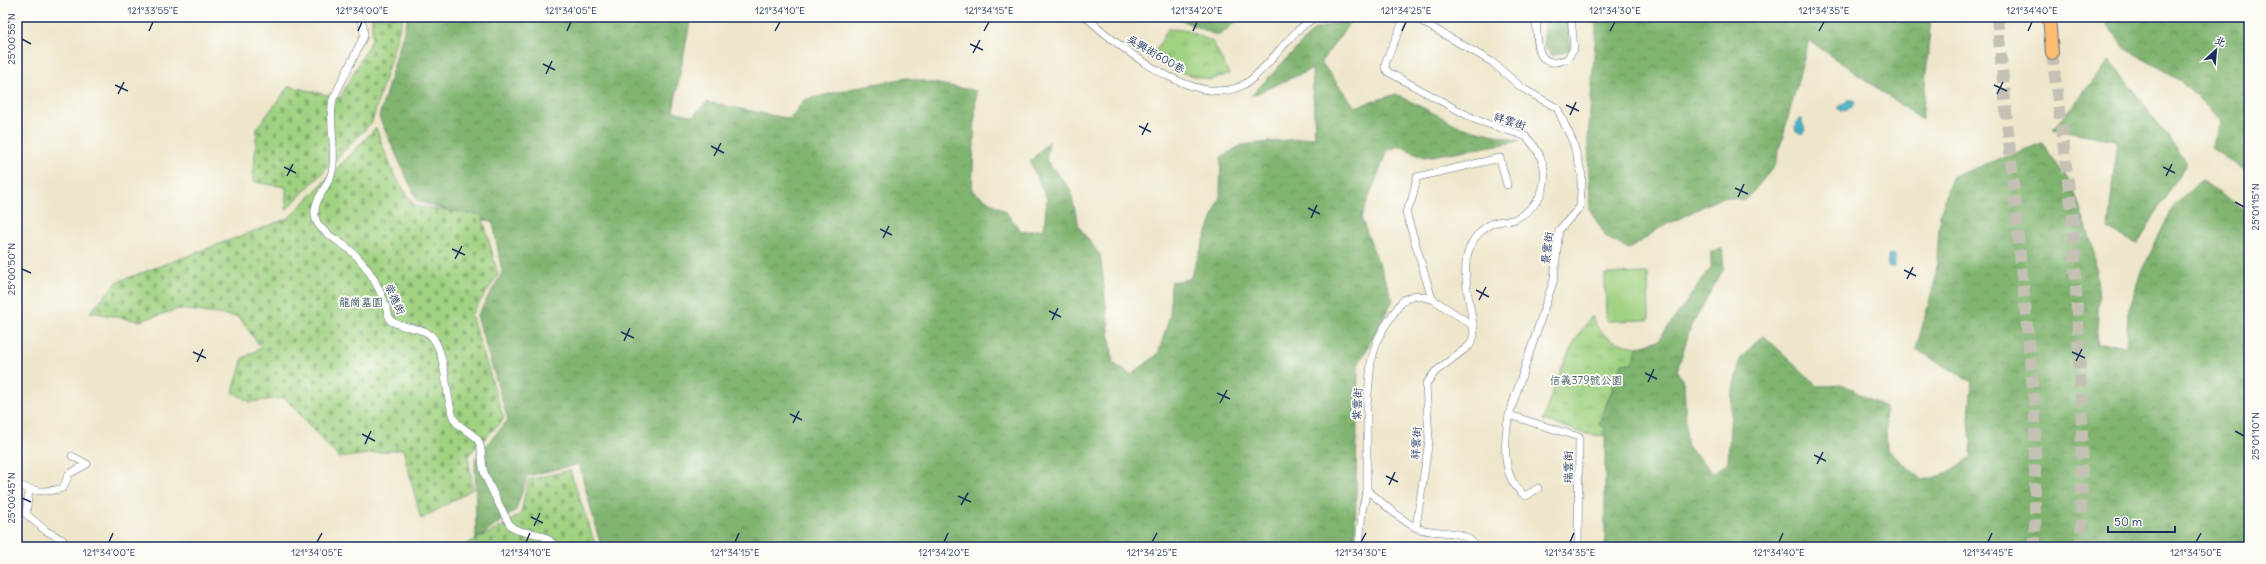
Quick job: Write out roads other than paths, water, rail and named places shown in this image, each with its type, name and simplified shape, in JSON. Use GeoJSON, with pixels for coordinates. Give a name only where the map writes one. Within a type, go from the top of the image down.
{"type":"FeatureCollection","features":[{"type":"Feature","properties":{"kind":"highway"},"geometry":{"type":"LineString","coordinates":[[2049,17],[2052,54]]}},
{"type":"Feature","properties":{"kind":"street","name":"崇德街"},"geometry":{"type":"LineString","coordinates":[[359,17],[363,25],[364,36],[333,99],[331,109],[334,159],[331,173],[316,203],[314,211],[317,221],[323,229],[360,260],[382,294],[390,320],[398,326],[418,329],[435,340],[442,357],[454,419],[479,442],[482,453],[484,473],[505,516],[512,527],[520,532],[535,532],[544,536],[556,547]]}},
{"type":"Feature","properties":{"kind":"street","name":"吳興街600巷"},"geometry":{"type":"LineString","coordinates":[[1086,17],[1122,48],[1174,79],[1200,89],[1218,90],[1246,83],[1261,71],[1304,26],[1316,17]]}},
{"type":"Feature","properties":{"kind":"street","name":"祥雲街"},"geometry":{"type":"LineString","coordinates":[[1405,17],[1386,61],[1386,68],[1388,72],[1476,120],[1525,136],[1530,140],[1546,170],[1542,191],[1527,210],[1514,219],[1490,224],[1472,242],[1465,263],[1474,326],[1474,336],[1470,346],[1435,372],[1426,384],[1429,440],[1416,527]]}},
{"type":"Feature","properties":{"kind":"street"},"geometry":{"type":"LineString","coordinates":[[1536,17],[1539,50],[1545,59],[1557,63],[1568,59],[1574,49],[1571,17]]}},
{"type":"Feature","properties":{"kind":"street","name":"景雲街"},"geometry":{"type":"LineString","coordinates":[[1418,18],[1492,62],[1522,88],[1557,108],[1573,142],[1582,175],[1580,207],[1559,230],[1554,279],[1510,415],[1506,432],[1506,454],[1511,480],[1516,490],[1526,496],[1538,488]]}},
{"type":"Feature","properties":{"kind":"street"},"geometry":{"type":"LineString","coordinates":[[1432,299],[1406,212],[1412,199],[1416,177],[1500,158],[1507,185]]}},
{"type":"Feature","properties":{"kind":"street","name":"紫雲街"},"geometry":{"type":"LineString","coordinates":[[1359,547],[1362,511],[1367,490],[1367,405],[1373,351],[1383,329],[1404,300],[1415,295],[1432,299],[1474,326]]}},
{"type":"Feature","properties":{"kind":"street","name":"瑞雲街"},"geometry":{"type":"LineString","coordinates":[[1510,415],[1579,437],[1578,547]]}},
{"type":"Feature","properties":{"kind":"street"},"geometry":{"type":"LineString","coordinates":[[17,484],[29,490],[48,492],[63,488],[70,474],[87,464],[72,456]]}},
{"type":"Feature","properties":{"kind":"street"},"geometry":{"type":"LineString","coordinates":[[29,490],[26,514],[46,531],[63,540],[66,547]]}},
{"type":"Feature","properties":{"kind":"street"},"geometry":{"type":"LineString","coordinates":[[1367,490],[1416,527],[1433,532],[1460,533],[1472,540],[1476,547]]}},
{"type":"Feature","properties":{"kind":"water"},"geometry":{"type":"Polygon","coordinates":[[[1849,99],[1854,100],[1855,104],[1847,110],[1841,111],[1838,108],[1849,99]]]}},
{"type":"Feature","properties":{"kind":"water"},"geometry":{"type":"Polygon","coordinates":[[[1798,119],[1801,119],[1805,130],[1802,134],[1796,131],[1795,127],[1798,119]]]}},
{"type":"Feature","properties":{"kind":"water"},"geometry":{"type":"Polygon","coordinates":[[[1892,254],[1895,255],[1895,267],[1888,267],[1888,256],[1892,254]]]}},
{"type":"Feature","properties":{"kind":"tunnel"},"geometry":{"type":"LineString","coordinates":[[1997,17],[2035,409],[2035,547]]}},
{"type":"Feature","properties":{"kind":"tunnel"},"geometry":{"type":"LineString","coordinates":[[2052,53],[2073,222],[2082,417],[2081,547]]}},
{"type":"Feature","properties":{"kind":"park label","name":"龍崗墓園"},"geometry":{"type":"Point","coordinates":[361,302]}},
{"type":"Feature","properties":{"kind":"park label","name":"信義379號公園"},"geometry":{"type":"Point","coordinates":[1586,380]}}]}
